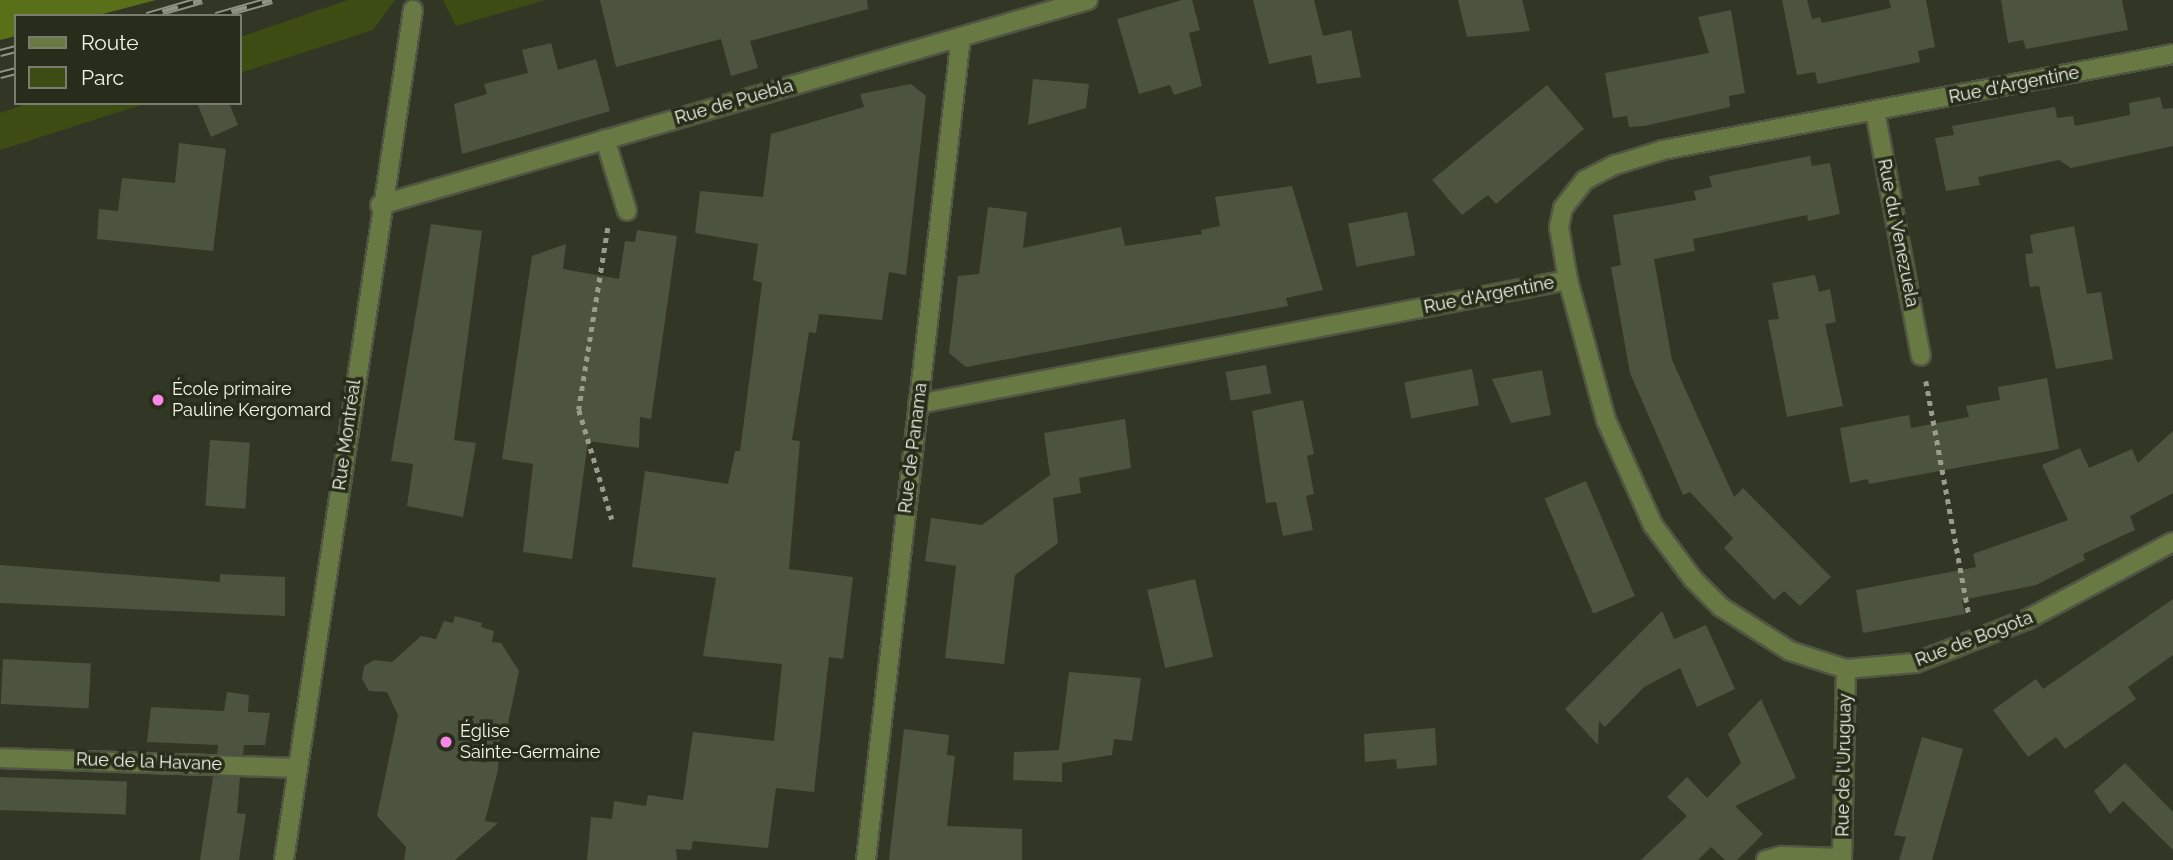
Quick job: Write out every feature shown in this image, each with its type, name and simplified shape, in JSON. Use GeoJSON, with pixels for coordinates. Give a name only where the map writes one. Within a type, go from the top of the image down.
{"type":"FeatureCollection","features":[{"type":"Feature","properties":{"kind":"street","name":"Rue de Puebla"},"geometry":{"type":"LineString","coordinates":[[380,205],[1088,0]]}},
{"type":"Feature","properties":{"kind":"street","name":"Rue Montréal"},"geometry":{"type":"LineString","coordinates":[[284,860],[380,205],[413,10]]}},
{"type":"Feature","properties":{"kind":"street","name":"Rue de Panama"},"geometry":{"type":"LineString","coordinates":[[866,860],[961,37]]}},
{"type":"Feature","properties":{"kind":"street","name":"Rue d'Argentine"},"geometry":{"type":"LineString","coordinates":[[918,404],[1568,280],[1559,227],[1563,208],[1571,193],[1600,172],[1664,150],[2173,54]]}},
{"type":"Feature","properties":{"kind":"street","name":"Rue du Venezuela"},"geometry":{"type":"LineString","coordinates":[[1875,111],[1921,356]]}},
{"type":"Feature","properties":{"kind":"street"},"geometry":{"type":"LineString","coordinates":[[605,139],[618,214]]}},
{"type":"Feature","properties":{"kind":"street","name":"Rue de Bogota"},"geometry":{"type":"LineString","coordinates":[[1568,280],[1606,420],[1632,485],[1675,556],[1721,607],[1752,630],[1790,652],[1846,670],[1894,667],[1974,642],[2104,583],[2173,542]]}},
{"type":"Feature","properties":{"kind":"street","name":"Rue de l'Uruguay"},"geometry":{"type":"LineString","coordinates":[[1842,859],[1846,670]]}},
{"type":"Feature","properties":{"kind":"street","name":"Rue de la Havane"},"geometry":{"type":"LineString","coordinates":[[0,758],[297,768]]}},
{"type":"Feature","properties":{"kind":"street"},"geometry":{"type":"LineString","coordinates":[[1766,860],[1781,856],[1842,859]]}},
{"type":"Feature","properties":{"kind":"path"},"geometry":{"type":"LineString","coordinates":[[612,519],[579,410],[618,214]]}},
{"type":"Feature","properties":{"kind":"path"},"geometry":{"type":"LineString","coordinates":[[1921,356],[1974,642]]}},
{"type":"Feature","properties":{"kind":"green space"},"geometry":{"type":"Polygon","coordinates":[[[0,0],[156,0],[103,14],[14,14],[14,36],[0,40],[0,0]]]}},
{"type":"Feature","properties":{"kind":"green space"},"geometry":{"type":"Polygon","coordinates":[[[348,0],[395,0],[373,30],[242,72],[242,36],[348,0]]]}},
{"type":"Feature","properties":{"kind":"green space"},"geometry":{"type":"Polygon","coordinates":[[[443,0],[545,0],[456,26],[443,0]]]}},
{"type":"Feature","properties":{"kind":"green space"},"geometry":{"type":"Polygon","coordinates":[[[24,105],[141,105],[0,150],[0,113],[24,105]]]}},
{"type":"Feature","properties":{"kind":"building"},"geometry":{"type":"Polygon","coordinates":[[[600,0],[867,0],[868,9],[750,41],[758,68],[731,76],[721,39],[616,67],[600,0]]]}},
{"type":"Feature","properties":{"kind":"building"},"geometry":{"type":"Polygon","coordinates":[[[1182,0],[1192,0],[1200,30],[1189,33],[1202,86],[1174,95],[1170,85],[1139,94],[1117,19],[1182,0]]]}},
{"type":"Feature","properties":{"kind":"building"},"geometry":{"type":"Polygon","coordinates":[[[1253,0],[1314,0],[1323,36],[1351,30],[1361,77],[1317,84],[1311,55],[1269,64],[1253,0]]]}},
{"type":"Feature","properties":{"kind":"building"},"geometry":{"type":"Polygon","coordinates":[[[1458,0],[1522,0],[1530,31],[1467,37],[1458,0]]]}},
{"type":"Feature","properties":{"kind":"building"},"geometry":{"type":"Polygon","coordinates":[[[1782,0],[1807,0],[1812,19],[1820,17],[1822,23],[1891,8],[1889,0],[1926,0],[1935,47],[1918,51],[1920,62],[1818,84],[1815,72],[1797,75],[1782,0]]]}},
{"type":"Feature","properties":{"kind":"building"},"geometry":{"type":"Polygon","coordinates":[[[2001,0],[2122,0],[2128,30],[2026,49],[2023,40],[2008,43],[2001,0]]]}},
{"type":"Feature","properties":{"kind":"building"},"geometry":{"type":"Polygon","coordinates":[[[1731,10],[1745,93],[1729,96],[1730,107],[1644,126],[1629,127],[1627,116],[1613,118],[1605,73],[1709,53],[1698,17],[1731,10]]]}},
{"type":"Feature","properties":{"kind":"building"},"geometry":{"type":"Polygon","coordinates":[[[551,43],[558,70],[596,59],[610,111],[462,154],[454,104],[487,94],[484,84],[528,73],[522,50],[551,43]]]}},
{"type":"Feature","properties":{"kind":"building"},"geometry":{"type":"Polygon","coordinates":[[[1033,79],[1089,84],[1086,108],[1028,125],[1033,79]]]}},
{"type":"Feature","properties":{"kind":"building"},"geometry":{"type":"Polygon","coordinates":[[[911,84],[926,96],[906,275],[889,272],[882,320],[819,314],[816,333],[809,332],[792,440],[800,441],[789,569],[853,577],[843,659],[829,657],[814,792],[776,788],[768,848],[693,841],[691,850],[676,849],[677,860],[587,860],[591,817],[612,819],[614,801],[646,806],[648,795],[683,800],[693,732],[774,741],[782,664],[703,656],[716,578],[632,567],[645,471],[728,484],[735,451],[740,451],[762,283],[753,280],[758,244],[695,233],[700,191],[763,197],[771,134],[864,107],[860,94],[911,84]]]}},
{"type":"Feature","properties":{"kind":"building"},"geometry":{"type":"Polygon","coordinates":[[[1547,85],[1584,129],[1496,204],[1488,195],[1462,215],[1432,180],[1547,85]]]}},
{"type":"Feature","properties":{"kind":"building"},"geometry":{"type":"Polygon","coordinates":[[[2160,97],[2163,109],[2173,108],[2173,146],[2071,168],[2059,160],[1978,177],[1980,185],[1946,191],[1935,138],[1954,135],[1952,126],[2055,107],[2057,118],[2073,116],[2075,126],[2130,115],[2129,103],[2160,97]]]}},
{"type":"Feature","properties":{"kind":"building"},"geometry":{"type":"Polygon","coordinates":[[[198,105],[230,105],[238,125],[211,137],[198,105]]]}},
{"type":"Feature","properties":{"kind":"building"},"geometry":{"type":"Polygon","coordinates":[[[179,143],[226,149],[213,251],[97,239],[99,209],[118,211],[122,178],[175,183],[179,143]]]}},
{"type":"Feature","properties":{"kind":"building"},"geometry":{"type":"Polygon","coordinates":[[[1810,156],[1812,166],[1830,163],[1840,214],[1808,221],[1807,215],[1693,239],[1695,251],[1654,259],[1672,360],[1734,497],[1743,488],[1831,577],[1800,606],[1784,591],[1774,600],[1724,548],[1733,538],[1690,492],[1683,495],[1630,373],[1611,267],[1621,265],[1613,215],[1696,200],[1694,191],[1712,187],[1709,176],[1810,156]]]}},
{"type":"Feature","properties":{"kind":"building"},"geometry":{"type":"Polygon","coordinates":[[[1292,186],[1323,290],[1286,298],[1288,306],[966,367],[949,353],[958,276],[979,274],[988,207],[1027,212],[1023,248],[1121,227],[1125,246],[1202,234],[1201,230],[1220,226],[1215,197],[1292,186]]]}},
{"type":"Feature","properties":{"kind":"building"},"geometry":{"type":"Polygon","coordinates":[[[1407,212],[1415,255],[1356,267],[1348,223],[1407,212]]]}},
{"type":"Feature","properties":{"kind":"building"},"geometry":{"type":"Polygon","coordinates":[[[431,224],[482,231],[454,440],[476,443],[463,517],[407,506],[413,464],[391,461],[431,224]]]}},
{"type":"Feature","properties":{"kind":"building"},"geometry":{"type":"Polygon","coordinates":[[[2074,226],[2087,294],[2101,292],[2113,359],[2056,369],[2039,286],[2030,287],[2025,254],[2033,253],[2030,235],[2074,226]]]}},
{"type":"Feature","properties":{"kind":"building"},"geometry":{"type":"Polygon","coordinates":[[[637,230],[677,236],[651,419],[640,417],[639,448],[588,441],[572,559],[523,552],[533,464],[502,459],[532,256],[566,244],[563,269],[619,279],[625,241],[635,242],[637,230]]]}},
{"type":"Feature","properties":{"kind":"building"},"geometry":{"type":"Polygon","coordinates":[[[1815,275],[1819,292],[1830,289],[1836,322],[1825,324],[1843,406],[1787,417],[1768,320],[1779,319],[1772,283],[1815,275]]]}},
{"type":"Feature","properties":{"kind":"building"},"geometry":{"type":"Polygon","coordinates":[[[1266,365],[1271,394],[1231,401],[1226,372],[1266,365]]]}},
{"type":"Feature","properties":{"kind":"building"},"geometry":{"type":"Polygon","coordinates":[[[1472,369],[1479,405],[1411,418],[1404,382],[1472,369]]]}},
{"type":"Feature","properties":{"kind":"building"},"geometry":{"type":"Polygon","coordinates":[[[1542,370],[1551,415],[1511,423],[1492,379],[1542,370]]]}},
{"type":"Feature","properties":{"kind":"building"},"geometry":{"type":"Polygon","coordinates":[[[2047,378],[2059,449],[1869,484],[1868,479],[1850,483],[1840,428],[1909,415],[1911,428],[1969,417],[1966,406],[2000,400],[1998,387],[2047,378]]]}},
{"type":"Feature","properties":{"kind":"building"},"geometry":{"type":"Polygon","coordinates":[[[1303,400],[1314,454],[1307,456],[1314,494],[1306,496],[1313,530],[1283,536],[1276,502],[1266,503],[1252,411],[1303,400]]]}},
{"type":"Feature","properties":{"kind":"building"},"geometry":{"type":"Polygon","coordinates":[[[1125,419],[1131,468],[1079,478],[1081,493],[1053,498],[1058,543],[1015,575],[1004,664],[945,658],[956,566],[925,561],[931,518],[982,525],[1050,475],[1044,433],[1125,419]]]}},
{"type":"Feature","properties":{"kind":"building"},"geometry":{"type":"Polygon","coordinates":[[[2173,431],[2173,493],[2130,516],[2135,530],[2083,554],[2085,560],[2036,585],[1962,600],[1965,614],[1863,633],[1856,590],[1976,567],[1973,554],[2068,520],[2042,465],[2080,448],[2089,468],[2132,449],[2138,463],[2173,431]]]}},
{"type":"Feature","properties":{"kind":"building"},"geometry":{"type":"Polygon","coordinates":[[[210,440],[250,443],[245,509],[205,506],[210,440]]]}},
{"type":"Feature","properties":{"kind":"building"},"geometry":{"type":"Polygon","coordinates":[[[1586,481],[1635,596],[1593,614],[1545,499],[1586,481]]]}},
{"type":"Feature","properties":{"kind":"building"},"geometry":{"type":"Polygon","coordinates":[[[0,565],[220,582],[220,574],[285,577],[285,616],[0,603],[0,565]]]}},
{"type":"Feature","properties":{"kind":"building"},"geometry":{"type":"Polygon","coordinates":[[[1195,579],[1213,657],[1165,668],[1147,590],[1195,579]]]}},
{"type":"Feature","properties":{"kind":"building"},"geometry":{"type":"Polygon","coordinates":[[[2173,599],[2173,655],[2128,687],[2136,699],[2065,749],[2056,737],[2028,757],[1993,710],[2036,679],[2043,689],[2173,599]]]}},
{"type":"Feature","properties":{"kind":"building"},"geometry":{"type":"Polygon","coordinates":[[[1662,611],[1674,639],[1706,625],[1735,689],[1697,707],[1680,668],[1644,687],[1605,727],[1599,721],[1598,745],[1565,709],[1662,611]]]}},
{"type":"Feature","properties":{"kind":"building","name":"Église Sainte-Germaine"},"geometry":{"type":"Polygon","coordinates":[[[455,616],[482,623],[481,627],[494,631],[492,642],[501,643],[519,671],[506,733],[500,732],[498,770],[485,821],[498,823],[455,860],[404,860],[406,847],[377,816],[398,715],[387,692],[369,691],[362,679],[364,666],[374,660],[392,662],[421,636],[436,639],[444,621],[453,623],[455,616]]]}},
{"type":"Feature","properties":{"kind":"building"},"geometry":{"type":"Polygon","coordinates":[[[3,659],[91,664],[89,709],[1,704],[3,659]]]}},
{"type":"Feature","properties":{"kind":"building"},"geometry":{"type":"Polygon","coordinates":[[[1069,672],[1141,678],[1132,741],[1114,739],[1112,755],[1062,763],[1062,782],[1013,780],[1014,752],[1059,750],[1069,672]]]}},
{"type":"Feature","properties":{"kind":"building"},"geometry":{"type":"Polygon","coordinates":[[[227,692],[249,695],[248,712],[270,713],[265,745],[244,745],[243,755],[217,754],[218,745],[147,742],[151,707],[224,711],[227,692]]]}},
{"type":"Feature","properties":{"kind":"building"},"geometry":{"type":"Polygon","coordinates":[[[1761,699],[1796,778],[1735,806],[1763,834],[1737,860],[1725,860],[1711,847],[1698,860],[1641,860],[1687,816],[1667,797],[1687,777],[1707,798],[1741,763],[1728,734],[1761,699]]]}},
{"type":"Feature","properties":{"kind":"building"},"geometry":{"type":"Polygon","coordinates":[[[1435,728],[1437,765],[1397,769],[1396,759],[1365,762],[1364,734],[1435,728]]]}},
{"type":"Feature","properties":{"kind":"building"},"geometry":{"type":"Polygon","coordinates":[[[904,729],[949,735],[947,755],[955,756],[947,826],[1022,829],[1022,860],[889,860],[904,729]]]}},
{"type":"Feature","properties":{"kind":"building"},"geometry":{"type":"Polygon","coordinates":[[[1922,737],[1963,749],[1932,860],[1899,860],[1906,837],[1894,835],[1922,737]]]}},
{"type":"Feature","properties":{"kind":"building"},"geometry":{"type":"Polygon","coordinates":[[[2125,763],[2173,812],[2173,850],[2123,801],[2110,814],[2094,791],[2125,763]]]}},
{"type":"Feature","properties":{"kind":"building"},"geometry":{"type":"Polygon","coordinates":[[[0,777],[127,781],[126,814],[0,810],[0,777]]]}},
{"type":"Feature","properties":{"kind":"building"},"geometry":{"type":"Polygon","coordinates":[[[213,777],[240,777],[237,813],[246,814],[239,860],[200,860],[213,777]]]}},
{"type":"Feature","properties":{"kind":"railway"},"geometry":{"type":"LineString","coordinates":[[154,14],[202,0]]}},
{"type":"Feature","properties":{"kind":"railway"},"geometry":{"type":"LineString","coordinates":[[223,14],[272,0]]}},
{"type":"Feature","properties":{"kind":"railway"},"geometry":{"type":"LineString","coordinates":[[0,53],[14,50]]}},
{"type":"Feature","properties":{"kind":"railway"},"geometry":{"type":"LineString","coordinates":[[0,75],[14,72]]}},
{"type":"Feature","properties":{"kind":"place","name":"École primaire Pauline Kergomard"},"geometry":{"type":"Point","coordinates":[158,400]}},
{"type":"Feature","properties":{"kind":"place","name":"Église Sainte-Germaine"},"geometry":{"type":"Point","coordinates":[446,742]}}]}
